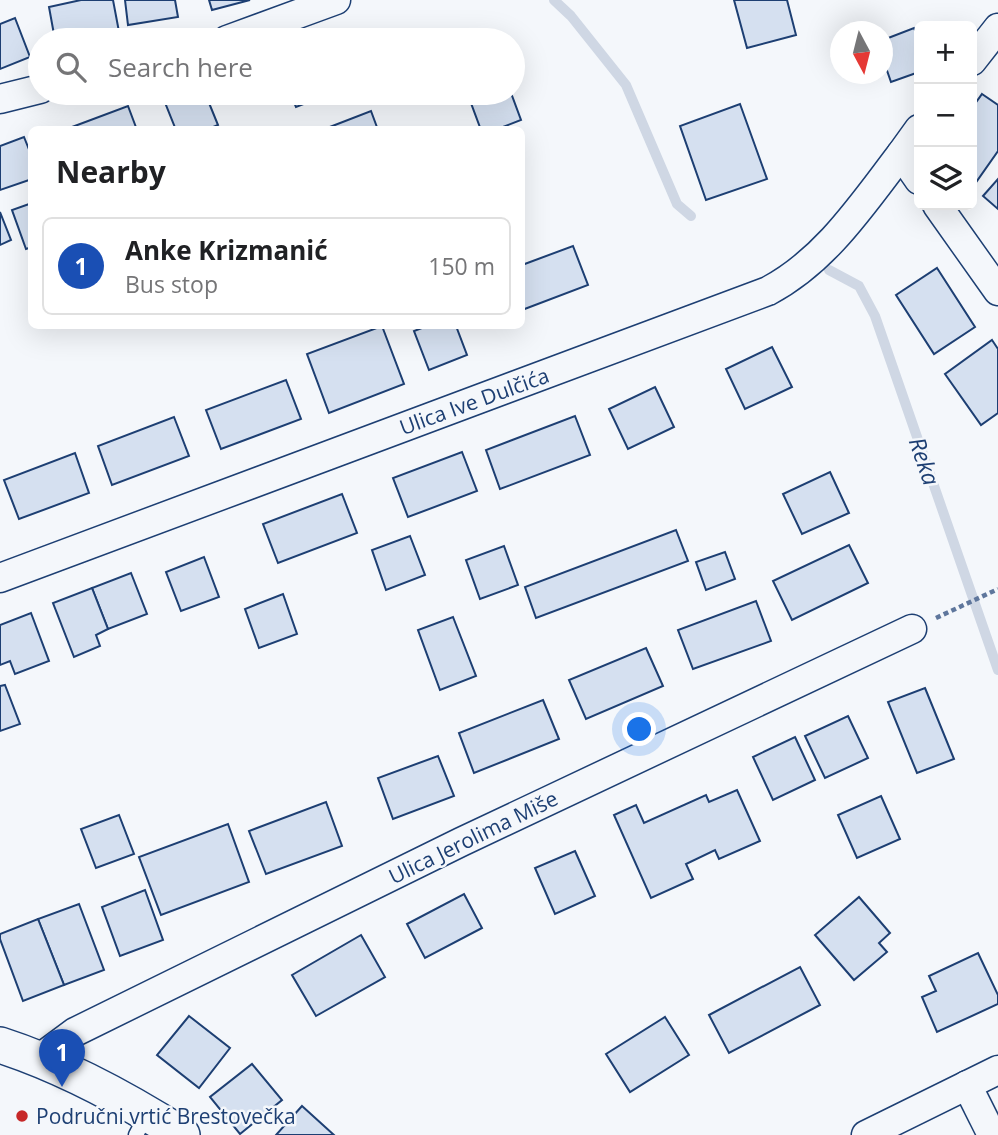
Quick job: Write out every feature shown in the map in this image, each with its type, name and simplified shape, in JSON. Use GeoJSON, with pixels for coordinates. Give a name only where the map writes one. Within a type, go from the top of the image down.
{"type":"FeatureCollection","features":[{"type":"Feature","properties":{"kind":"street"},"geometry":{"type":"LineString","coordinates":[[260,28],[336,0]]}},
{"type":"Feature","properties":{"kind":"street"},"geometry":{"type":"LineString","coordinates":[[977,55],[998,28]]}},
{"type":"Feature","properties":{"kind":"street"},"geometry":{"type":"LineString","coordinates":[[0,99],[28,92]]}},
{"type":"Feature","properties":{"kind":"street","name":"Ulica Ive Dulčića"},"geometry":{"type":"LineString","coordinates":[[0,578],[768,291],[785,282],[828,246],[914,136]]}},
{"type":"Feature","properties":{"kind":"street"},"geometry":{"type":"LineString","coordinates":[[901,154],[914,173]]}},
{"type":"Feature","properties":{"kind":"street"},"geometry":{"type":"LineString","coordinates":[[941,210],[998,291]]}},
{"type":"Feature","properties":{"kind":"street","name":"Ulica Jerolima Miše"},"geometry":{"type":"LineString","coordinates":[[40,1058],[75,1032],[461,842],[912,629]]}},
{"type":"Feature","properties":{"kind":"street"},"geometry":{"type":"LineString","coordinates":[[0,1045],[40,1058],[95,1084],[141,1124],[182,1135]]}},
{"type":"Feature","properties":{"kind":"street"},"geometry":{"type":"LineString","coordinates":[[866,1135],[998,1070]]}},
{"type":"Feature","properties":{"kind":"street"},"geometry":{"type":"LineString","coordinates":[[967,1086],[992,1135]]}},
{"type":"Feature","properties":{"kind":"path"},"geometry":{"type":"LineString","coordinates":[[956,608],[997,589]]}},
{"type":"Feature","properties":{"kind":"building"},"geometry":{"type":"Polygon","coordinates":[[[81,0],[113,0],[118,28],[53,28],[49,7],[81,0]]]}},
{"type":"Feature","properties":{"kind":"building"},"geometry":{"type":"Polygon","coordinates":[[[125,0],[175,0],[178,17],[128,25],[125,0]]]}},
{"type":"Feature","properties":{"kind":"building"},"geometry":{"type":"Polygon","coordinates":[[[209,0],[250,0],[212,10],[209,0]]]}},
{"type":"Feature","properties":{"kind":"building"},"geometry":{"type":"Polygon","coordinates":[[[734,0],[787,0],[796,35],[747,48],[734,0]]]}},
{"type":"Feature","properties":{"kind":"building"},"geometry":{"type":"Polygon","coordinates":[[[15,18],[28,58],[0,69],[0,24],[15,18]]]}},
{"type":"Feature","properties":{"kind":"building"},"geometry":{"type":"Polygon","coordinates":[[[914,28],[914,74],[893,81],[893,36],[914,28]]]}},
{"type":"Feature","properties":{"kind":"building"},"geometry":{"type":"Polygon","coordinates":[[[982,94],[998,105],[998,151],[977,181],[977,147],[977,101],[982,94]]]}},
{"type":"Feature","properties":{"kind":"building"},"geometry":{"type":"Polygon","coordinates":[[[740,104],[767,179],[706,200],[680,126],[740,104]]]}},
{"type":"Feature","properties":{"kind":"building"},"geometry":{"type":"Polygon","coordinates":[[[166,105],[210,105],[218,125],[216,126],[174,126],[166,105]]]}},
{"type":"Feature","properties":{"kind":"building"},"geometry":{"type":"Polygon","coordinates":[[[472,105],[515,105],[521,120],[505,126],[480,126],[472,105]]]}},
{"type":"Feature","properties":{"kind":"building"},"geometry":{"type":"Polygon","coordinates":[[[128,106],[136,126],[75,126],[128,106]]]}},
{"type":"Feature","properties":{"kind":"building"},"geometry":{"type":"Polygon","coordinates":[[[371,111],[377,126],[332,126],[371,111]]]}},
{"type":"Feature","properties":{"kind":"building"},"geometry":{"type":"Polygon","coordinates":[[[24,137],[28,147],[28,180],[0,190],[0,146],[24,137]]]}},
{"type":"Feature","properties":{"kind":"building"},"geometry":{"type":"Polygon","coordinates":[[[998,179],[998,209],[983,196],[998,179]]]}},
{"type":"Feature","properties":{"kind":"building"},"geometry":{"type":"Polygon","coordinates":[[[28,204],[28,248],[26,249],[12,210],[28,204]]]}},
{"type":"Feature","properties":{"kind":"building"},"geometry":{"type":"Polygon","coordinates":[[[0,212],[11,240],[0,245],[0,212]]]}},
{"type":"Feature","properties":{"kind":"building"},"geometry":{"type":"Polygon","coordinates":[[[573,246],[588,285],[525,309],[525,264],[573,246]]]}},
{"type":"Feature","properties":{"kind":"building"},"geometry":{"type":"Polygon","coordinates":[[[937,268],[975,327],[934,354],[896,295],[937,268]]]}},
{"type":"Feature","properties":{"kind":"building"},"geometry":{"type":"Polygon","coordinates":[[[374,329],[383,329],[404,384],[329,413],[307,354],[374,329]]]}},
{"type":"Feature","properties":{"kind":"building"},"geometry":{"type":"Polygon","coordinates":[[[457,329],[467,355],[429,370],[414,331],[457,329]]]}},
{"type":"Feature","properties":{"kind":"building"},"geometry":{"type":"Polygon","coordinates":[[[992,340],[998,349],[998,413],[981,425],[945,374],[992,340]]]}},
{"type":"Feature","properties":{"kind":"building"},"geometry":{"type":"Polygon","coordinates":[[[772,347],[792,387],[745,409],[726,369],[772,347]]]}},
{"type":"Feature","properties":{"kind":"building"},"geometry":{"type":"Polygon","coordinates":[[[286,380],[301,419],[221,449],[206,410],[286,380]]]}},
{"type":"Feature","properties":{"kind":"building"},"geometry":{"type":"Polygon","coordinates":[[[655,387],[674,427],[628,449],[609,409],[655,387]]]}},
{"type":"Feature","properties":{"kind":"building"},"geometry":{"type":"Polygon","coordinates":[[[575,416],[590,455],[500,489],[486,450],[575,416]]]}},
{"type":"Feature","properties":{"kind":"building"},"geometry":{"type":"Polygon","coordinates":[[[174,417],[189,456],[112,485],[98,446],[174,417]]]}},
{"type":"Feature","properties":{"kind":"building"},"geometry":{"type":"Polygon","coordinates":[[[462,452],[477,491],[408,517],[393,478],[462,452]]]}},
{"type":"Feature","properties":{"kind":"building"},"geometry":{"type":"Polygon","coordinates":[[[75,453],[89,493],[19,519],[4,480],[75,453]]]}},
{"type":"Feature","properties":{"kind":"building"},"geometry":{"type":"Polygon","coordinates":[[[830,472],[849,513],[802,534],[783,494],[830,472]]]}},
{"type":"Feature","properties":{"kind":"building"},"geometry":{"type":"Polygon","coordinates":[[[342,494],[357,533],[278,563],[263,524],[342,494]]]}},
{"type":"Feature","properties":{"kind":"building"},"geometry":{"type":"Polygon","coordinates":[[[676,530],[688,561],[536,618],[525,587],[676,530]]]}},
{"type":"Feature","properties":{"kind":"building"},"geometry":{"type":"Polygon","coordinates":[[[410,536],[425,575],[386,590],[372,550],[410,536]]]}},
{"type":"Feature","properties":{"kind":"building"},"geometry":{"type":"Polygon","coordinates":[[[849,545],[868,583],[792,620],[773,581],[849,545]]]}},
{"type":"Feature","properties":{"kind":"building"},"geometry":{"type":"Polygon","coordinates":[[[504,546],[518,585],[480,599],[466,560],[504,546]]]}},
{"type":"Feature","properties":{"kind":"building"},"geometry":{"type":"Polygon","coordinates":[[[725,552],[735,579],[706,590],[696,562],[725,552]]]}},
{"type":"Feature","properties":{"kind":"building"},"geometry":{"type":"Polygon","coordinates":[[[204,557],[219,597],[181,611],[166,572],[204,557]]]}},
{"type":"Feature","properties":{"kind":"building"},"geometry":{"type":"Polygon","coordinates":[[[131,573],[147,614],[108,629],[92,588],[131,573]]]}},
{"type":"Feature","properties":{"kind":"building"},"geometry":{"type":"Polygon","coordinates":[[[92,588],[108,629],[96,635],[100,646],[74,657],[53,603],[92,588]]]}},
{"type":"Feature","properties":{"kind":"building"},"geometry":{"type":"Polygon","coordinates":[[[283,594],[297,634],[259,648],[245,609],[283,594]]]}},
{"type":"Feature","properties":{"kind":"building"},"geometry":{"type":"Polygon","coordinates":[[[756,601],[771,641],[693,669],[678,630],[756,601]]]}},
{"type":"Feature","properties":{"kind":"building"},"geometry":{"type":"Polygon","coordinates":[[[31,613],[49,661],[15,674],[10,661],[0,665],[0,625],[31,613]]]}},
{"type":"Feature","properties":{"kind":"building"},"geometry":{"type":"Polygon","coordinates":[[[453,617],[476,676],[440,690],[418,630],[453,617]]]}},
{"type":"Feature","properties":{"kind":"building"},"geometry":{"type":"Polygon","coordinates":[[[646,648],[663,686],[586,719],[569,680],[646,648]]]}},
{"type":"Feature","properties":{"kind":"building"},"geometry":{"type":"Polygon","coordinates":[[[5,685],[20,724],[0,731],[0,686],[5,685]]]}},
{"type":"Feature","properties":{"kind":"building"},"geometry":{"type":"Polygon","coordinates":[[[925,688],[954,759],[917,773],[888,702],[925,688]]]}},
{"type":"Feature","properties":{"kind":"building"},"geometry":{"type":"Polygon","coordinates":[[[543,700],[559,739],[474,773],[459,733],[543,700]]]}},
{"type":"Feature","properties":{"kind":"building"},"geometry":{"type":"Polygon","coordinates":[[[848,716],[868,758],[825,778],[805,736],[848,716]]]}},
{"type":"Feature","properties":{"kind":"building"},"geometry":{"type":"Polygon","coordinates":[[[795,737],[815,780],[773,800],[753,757],[795,737]]]}},
{"type":"Feature","properties":{"kind":"building"},"geometry":{"type":"Polygon","coordinates":[[[438,756],[454,796],[393,819],[378,778],[438,756]]]}},
{"type":"Feature","properties":{"kind":"building"},"geometry":{"type":"Polygon","coordinates":[[[737,790],[760,841],[719,859],[715,850],[686,864],[693,879],[651,898],[614,815],[636,805],[644,823],[706,795],[709,802],[737,790]]]}},
{"type":"Feature","properties":{"kind":"building"},"geometry":{"type":"Polygon","coordinates":[[[881,796],[900,839],[857,858],[838,815],[881,796]]]}},
{"type":"Feature","properties":{"kind":"building"},"geometry":{"type":"Polygon","coordinates":[[[326,802],[342,846],[266,874],[249,831],[326,802]]]}},
{"type":"Feature","properties":{"kind":"building"},"geometry":{"type":"Polygon","coordinates":[[[119,815],[134,854],[96,868],[81,829],[119,815]]]}},
{"type":"Feature","properties":{"kind":"building"},"geometry":{"type":"Polygon","coordinates":[[[228,824],[249,882],[161,915],[139,857],[228,824]]]}},
{"type":"Feature","properties":{"kind":"building"},"geometry":{"type":"Polygon","coordinates":[[[575,851],[595,896],[555,914],[535,868],[575,851]]]}},
{"type":"Feature","properties":{"kind":"building"},"geometry":{"type":"Polygon","coordinates":[[[145,890],[163,940],[120,956],[102,907],[145,890]]]}},
{"type":"Feature","properties":{"kind":"building"},"geometry":{"type":"Polygon","coordinates":[[[464,894],[482,928],[425,958],[407,924],[464,894]]]}},
{"type":"Feature","properties":{"kind":"building"},"geometry":{"type":"Polygon","coordinates":[[[859,897],[890,933],[879,943],[887,952],[854,980],[815,935],[859,897]]]}},
{"type":"Feature","properties":{"kind":"building"},"geometry":{"type":"Polygon","coordinates":[[[79,904],[104,970],[64,985],[38,919],[79,904]]]}},
{"type":"Feature","properties":{"kind":"building"},"geometry":{"type":"Polygon","coordinates":[[[38,919],[64,985],[23,1001],[0,934],[38,919]]]}},
{"type":"Feature","properties":{"kind":"building"},"geometry":{"type":"Polygon","coordinates":[[[361,935],[385,977],[316,1016],[292,975],[361,935]]]}},
{"type":"Feature","properties":{"kind":"building"},"geometry":{"type":"Polygon","coordinates":[[[978,953],[998,995],[998,1004],[937,1032],[922,997],[936,991],[929,976],[978,953]]]}},
{"type":"Feature","properties":{"kind":"building"},"geometry":{"type":"Polygon","coordinates":[[[800,967],[820,1005],[729,1053],[709,1015],[800,967]]]}},
{"type":"Feature","properties":{"kind":"building"},"geometry":{"type":"Polygon","coordinates":[[[189,1016],[230,1048],[199,1088],[157,1055],[189,1016]]]}},
{"type":"Feature","properties":{"kind":"building"},"geometry":{"type":"Polygon","coordinates":[[[665,1017],[689,1055],[630,1092],[606,1054],[665,1017]]]}},
{"type":"Feature","properties":{"kind":"building"},"geometry":{"type":"Polygon","coordinates":[[[252,1064],[282,1100],[240,1134],[210,1097],[252,1064]]]}},
{"type":"Feature","properties":{"kind":"building"},"geometry":{"type":"Polygon","coordinates":[[[302,1106],[334,1135],[276,1135],[302,1106]]]}},
{"type":"Feature","properties":{"kind":"waterway","name":"Reka"},"geometry":{"type":"LineString","coordinates":[[554,0],[571,16],[626,85],[677,204],[691,216]]}},
{"type":"Feature","properties":{"kind":"waterway","name":"Reka"},"geometry":{"type":"LineString","coordinates":[[829,270],[859,286],[875,316],[998,670]]}},
{"type":"Feature","properties":{"kind":"place","name":"Anke Krizmanić"},"geometry":{"type":"Point","coordinates":[62,1087]}},
{"type":"Feature","properties":{"kind":"place","name":"Područni vrtić Brestovečka"},"geometry":{"type":"Point","coordinates":[22,1116]}}]}
